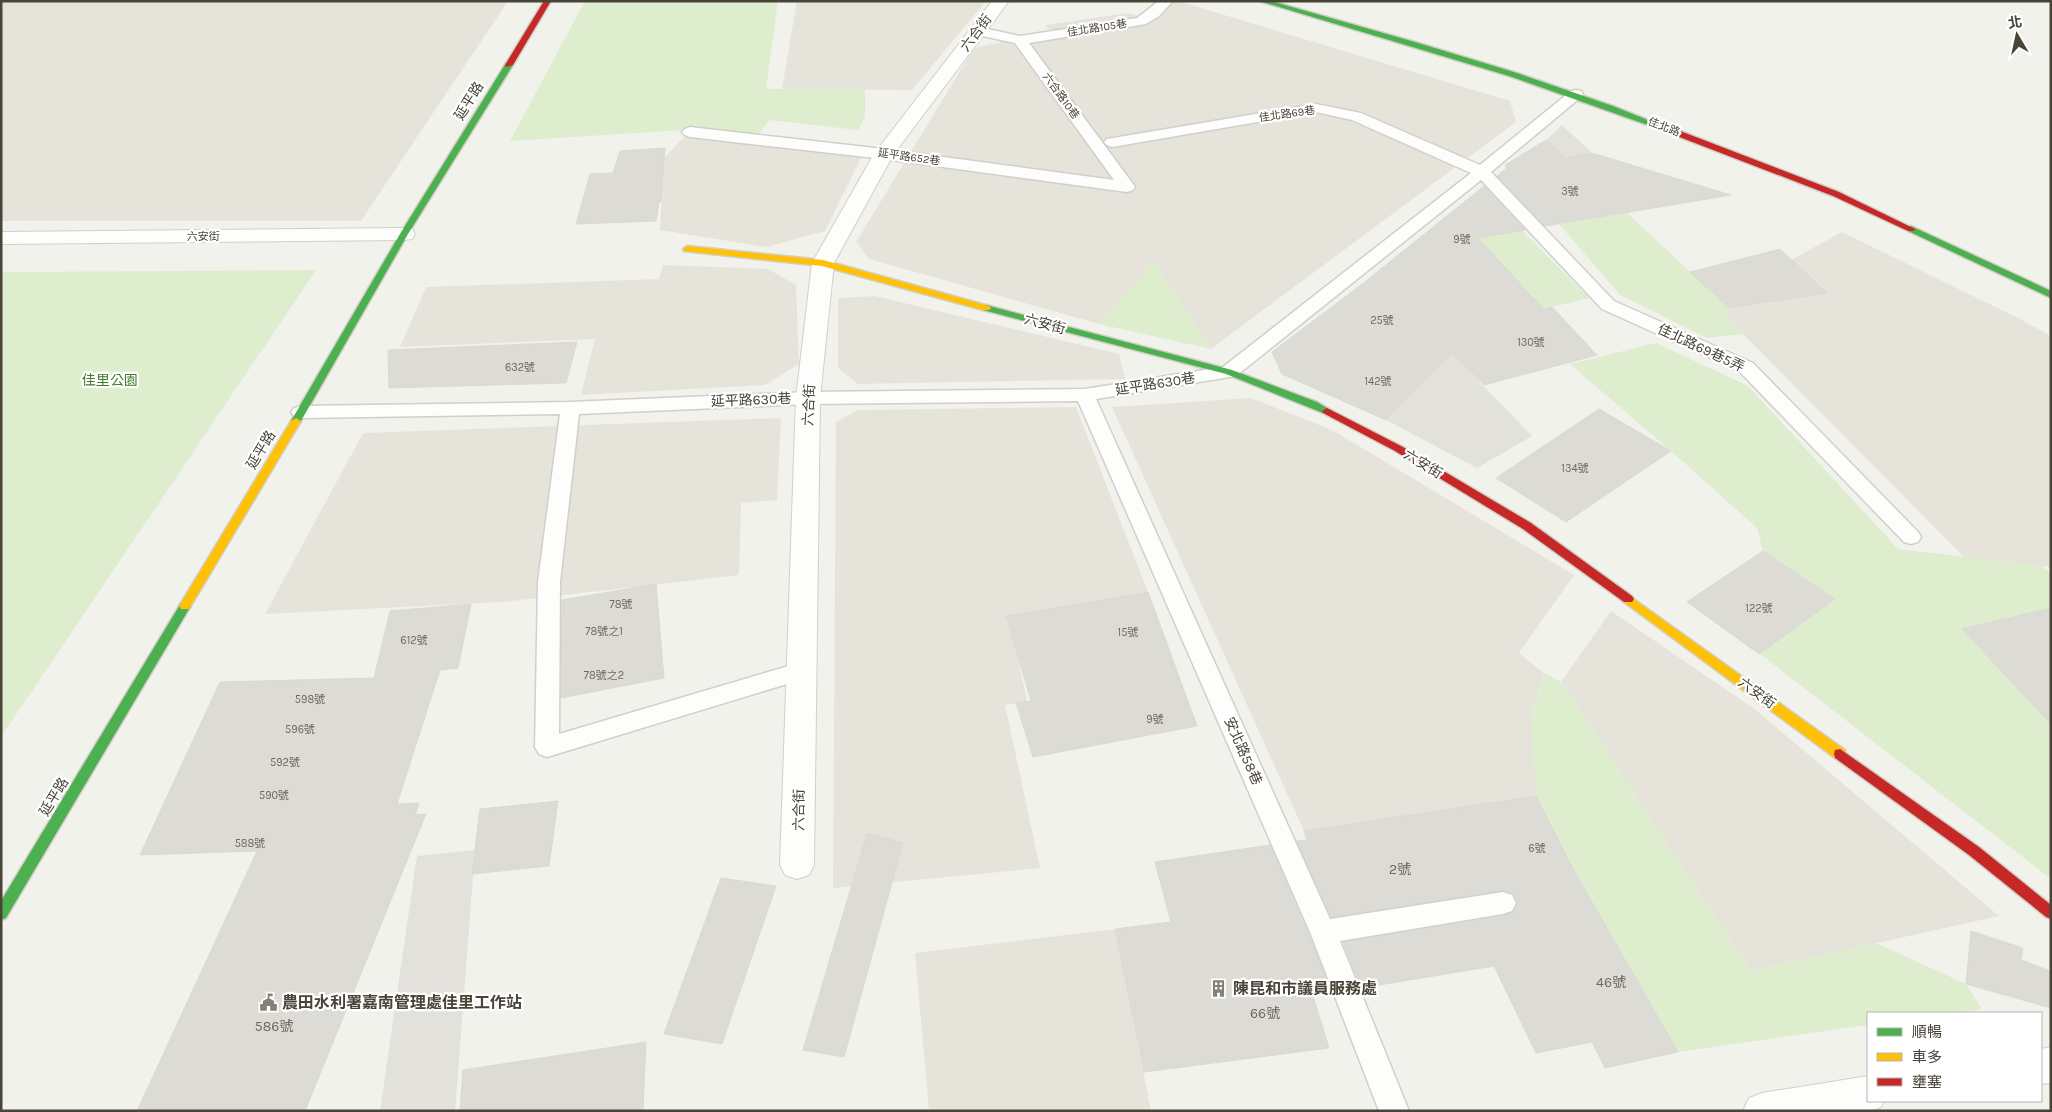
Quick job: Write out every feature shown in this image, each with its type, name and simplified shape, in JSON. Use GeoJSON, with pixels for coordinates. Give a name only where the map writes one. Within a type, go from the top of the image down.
{"type":"FeatureCollection","features":[{"type":"Feature","properties":{"kind":"street","name":"延平路"},"geometry":{"type":"LineString","coordinates":[[1,914],[302,412],[404,234],[548,1]]}},
{"type":"Feature","properties":{"kind":"street","name":"六合街"},"geometry":{"type":"LineString","coordinates":[[797,864],[808,398],[823,263],[884,154],[1000,1]]}},
{"type":"Feature","properties":{"kind":"street","name":"佳北路"},"geometry":{"type":"LineString","coordinates":[[1262,1],[1412,42],[1576,94],[1836,194],[2051,295]]}},
{"type":"Feature","properties":{"kind":"street","name":"六安街"},"geometry":{"type":"LineString","coordinates":[[1,238],[404,234]]}},
{"type":"Feature","properties":{"kind":"street","name":"六安街"},"geometry":{"type":"LineString","coordinates":[[687,249],[823,263],[1229,372],[1313,404],[1399,449],[1527,526],[1974,851],[2051,913]]}},
{"type":"Feature","properties":{"kind":"street"},"geometry":{"type":"LineString","coordinates":[[1762,1111],[1867,1094]]}},
{"type":"Feature","properties":{"kind":"lane","name":"佳北路105巷"},"geometry":{"type":"LineString","coordinates":[[1020,40],[1141,21],[1154,13],[1166,1]]}},
{"type":"Feature","properties":{"kind":"lane"},"geometry":{"type":"LineString","coordinates":[[978,31],[1020,40]]}},
{"type":"Feature","properties":{"kind":"lane","name":"六合路10巷"},"geometry":{"type":"LineString","coordinates":[[1020,40],[1127,187]]}},
{"type":"Feature","properties":{"kind":"lane"},"geometry":{"type":"LineString","coordinates":[[1229,372],[1482,172],[1576,94]]}},
{"type":"Feature","properties":{"kind":"lane","name":"佳北路69巷"},"geometry":{"type":"LineString","coordinates":[[1112,142],[1316,108],[1356,116],[1482,172]]}},
{"type":"Feature","properties":{"kind":"lane","name":"延平路652巷"},"geometry":{"type":"LineString","coordinates":[[690,132],[884,154],[1127,187]]}},
{"type":"Feature","properties":{"kind":"lane","name":"佳北路69巷5弄"},"geometry":{"type":"LineString","coordinates":[[1482,172],[1608,305],[1746,367],[1911,537]]}},
{"type":"Feature","properties":{"kind":"lane","name":"延平路630巷"},"geometry":{"type":"LineString","coordinates":[[302,412],[570,408],[808,398],[1085,394],[1229,372]]}},
{"type":"Feature","properties":{"kind":"lane","name":"安北路58巷"},"geometry":{"type":"LineString","coordinates":[[1085,394],[1323,932],[1394,1111]]}},
{"type":"Feature","properties":{"kind":"lane"},"geometry":{"type":"LineString","coordinates":[[570,408],[549,582],[548,747],[802,671]]}},
{"type":"Feature","properties":{"kind":"lane"},"geometry":{"type":"LineString","coordinates":[[1323,932],[1503,903]]}},
{"type":"Feature","properties":{"kind":"shaded area"},"geometry":{"type":"Polygon","coordinates":[[[1,1],[508,1],[361,221],[1,221],[1,1]]]}},
{"type":"Feature","properties":{"kind":"shaded area"},"geometry":{"type":"Polygon","coordinates":[[[797,1],[986,1],[912,90],[782,89],[797,1]]]}},
{"type":"Feature","properties":{"kind":"shaded area"},"geometry":{"type":"Polygon","coordinates":[[[1155,1],[1178,1],[1510,101],[1516,122],[1211,349],[1154,261],[1099,324],[869,259],[856,242],[974,48],[1015,39],[1053,34],[1045,25],[1128,13],[1139,16],[1155,1]]]}},
{"type":"Feature","properties":{"kind":"shaded area"},"geometry":{"type":"Polygon","coordinates":[[[1562,125],[1592,153],[1566,158],[1546,140],[1562,125]]]}},
{"type":"Feature","properties":{"kind":"shaded area"},"geometry":{"type":"Polygon","coordinates":[[[685,136],[862,156],[825,231],[766,247],[660,230],[664,158],[685,136]]]}},
{"type":"Feature","properties":{"kind":"shaded area"},"geometry":{"type":"Polygon","coordinates":[[[1842,232],[2051,336],[2051,567],[1965,558],[1725,316],[1729,308],[1826,293],[1791,260],[1842,232]]]}},
{"type":"Feature","properties":{"kind":"shaded area"},"geometry":{"type":"Polygon","coordinates":[[[663,265],[768,269],[796,285],[799,364],[765,385],[581,395],[595,339],[400,347],[426,287],[659,279],[663,265]]]}},
{"type":"Feature","properties":{"kind":"shaded area"},"geometry":{"type":"Polygon","coordinates":[[[875,296],[1119,354],[1125,379],[858,384],[838,368],[838,298],[875,296]]]}},
{"type":"Feature","properties":{"kind":"shaded area"},"geometry":{"type":"Polygon","coordinates":[[[1451,353],[1532,436],[1477,468],[1386,420],[1451,353]]]}},
{"type":"Feature","properties":{"kind":"shaded area"},"geometry":{"type":"Polygon","coordinates":[[[1251,398],[1332,430],[1574,575],[1519,653],[1544,673],[1532,714],[1536,796],[1304,831],[1112,407],[1251,398]]]}},
{"type":"Feature","properties":{"kind":"shaded area"},"geometry":{"type":"Polygon","coordinates":[[[1076,407],[1148,592],[1006,616],[1017,653],[1027,702],[1005,705],[1040,868],[833,888],[836,422],[858,410],[1076,407]]]}},
{"type":"Feature","properties":{"kind":"shaded area"},"geometry":{"type":"Polygon","coordinates":[[[781,418],[777,500],[741,503],[739,575],[503,602],[265,614],[363,433],[781,418]]]}},
{"type":"Feature","properties":{"kind":"shaded area"},"geometry":{"type":"Polygon","coordinates":[[[1611,611],[1756,710],[1999,916],[1751,971],[1561,682],[1611,611]]]}},
{"type":"Feature","properties":{"kind":"shaded area"},"geometry":{"type":"Polygon","coordinates":[[[475,850],[455,1111],[380,1111],[417,856],[475,850]]]}},
{"type":"Feature","properties":{"kind":"shaded area"},"geometry":{"type":"Polygon","coordinates":[[[1115,929],[1151,1111],[929,1111],[915,953],[1115,929]]]}},
{"type":"Feature","properties":{"kind":"green space"},"geometry":{"type":"Polygon","coordinates":[[[585,1],[778,1],[766,89],[865,89],[865,117],[858,130],[769,120],[759,134],[699,129],[510,141],[585,1]]]}},
{"type":"Feature","properties":{"kind":"green space"},"geometry":{"type":"Polygon","coordinates":[[[1483,191],[1589,298],[1524,314],[1534,297],[1453,212],[1483,191]]]}},
{"type":"Feature","properties":{"kind":"green space"},"geometry":{"type":"Polygon","coordinates":[[[1627,213],[1729,308],[1725,316],[1743,334],[1707,338],[1620,295],[1559,224],[1627,213]]]}},
{"type":"Feature","properties":{"kind":"green space"},"geometry":{"type":"Polygon","coordinates":[[[1154,261],[1211,349],[1099,324],[1154,261]]]}},
{"type":"Feature","properties":{"kind":"green space","name":"佳里公園"},"geometry":{"type":"Polygon","coordinates":[[[316,270],[1,737],[1,272],[316,270]]]}},
{"type":"Feature","properties":{"kind":"green space"},"geometry":{"type":"Polygon","coordinates":[[[1656,343],[1748,386],[1898,549],[2042,566],[2051,573],[2051,608],[1962,629],[2051,724],[2051,879],[1759,653],[1834,598],[1763,551],[1757,528],[1570,364],[1656,343]]]}},
{"type":"Feature","properties":{"kind":"green space"},"geometry":{"type":"Polygon","coordinates":[[[1544,673],[1561,682],[1751,971],[1876,943],[1966,984],[1982,1009],[1962,1012],[1867,1012],[1867,1025],[1678,1052],[1572,867],[1536,796],[1531,720],[1544,673]]]}},
{"type":"Feature","properties":{"kind":"building"},"geometry":{"type":"Polygon","coordinates":[[[1546,140],[1566,158],[1592,153],[1731,195],[1545,226],[1497,176],[1507,168],[1505,165],[1546,140]]]}},
{"type":"Feature","properties":{"kind":"building"},"geometry":{"type":"Polygon","coordinates":[[[665,148],[661,202],[659,202],[656,221],[576,224],[590,174],[613,173],[620,151],[665,148]]]}},
{"type":"Feature","properties":{"kind":"building"},"geometry":{"type":"Polygon","coordinates":[[[1484,186],[1525,230],[1478,238],[1544,309],[1552,307],[1597,355],[1484,385],[1451,353],[1386,420],[1282,374],[1272,352],[1361,285],[1484,186]]]}},
{"type":"Feature","properties":{"kind":"building"},"geometry":{"type":"Polygon","coordinates":[[[1780,249],[1827,293],[1729,308],[1690,272],[1780,249]]]}},
{"type":"Feature","properties":{"kind":"building"},"geometry":{"type":"Polygon","coordinates":[[[577,342],[566,383],[389,388],[388,350],[577,342]]]}},
{"type":"Feature","properties":{"kind":"building"},"geometry":{"type":"Polygon","coordinates":[[[1599,409],[1671,451],[1566,522],[1496,478],[1599,409]]]}},
{"type":"Feature","properties":{"kind":"building"},"geometry":{"type":"Polygon","coordinates":[[[1763,551],[1835,599],[1759,654],[1687,602],[1763,551]]]}},
{"type":"Feature","properties":{"kind":"building"},"geometry":{"type":"Polygon","coordinates":[[[656,584],[664,678],[561,698],[562,600],[656,584]]]}},
{"type":"Feature","properties":{"kind":"building"},"geometry":{"type":"Polygon","coordinates":[[[1148,592],[1197,726],[1033,757],[1016,703],[1031,701],[1006,616],[1148,592]]]}},
{"type":"Feature","properties":{"kind":"building"},"geometry":{"type":"Polygon","coordinates":[[[471,604],[458,668],[440,670],[397,804],[419,803],[415,815],[426,814],[305,1111],[137,1111],[257,851],[140,855],[220,682],[374,678],[390,611],[471,604]]]}},
{"type":"Feature","properties":{"kind":"building"},"geometry":{"type":"Polygon","coordinates":[[[2051,608],[2051,724],[1962,629],[2051,608]]]}},
{"type":"Feature","properties":{"kind":"building"},"geometry":{"type":"Polygon","coordinates":[[[1536,796],[1572,867],[1678,1052],[1605,1068],[1592,1042],[1536,1053],[1494,966],[1361,988],[1343,942],[1503,916],[1514,912],[1518,902],[1513,893],[1503,890],[1331,917],[1297,841],[1307,840],[1304,831],[1536,796]]]}},
{"type":"Feature","properties":{"kind":"building"},"geometry":{"type":"Polygon","coordinates":[[[558,801],[549,866],[472,874],[480,809],[558,801]]]}},
{"type":"Feature","properties":{"kind":"building"},"geometry":{"type":"Polygon","coordinates":[[[867,833],[903,843],[844,1057],[803,1050],[867,833]]]}},
{"type":"Feature","properties":{"kind":"building","name":"陳昆和市議員服務處"},"geometry":{"type":"Polygon","coordinates":[[[1270,845],[1332,993],[1313,996],[1329,1048],[1144,1072],[1115,929],[1171,922],[1155,862],[1270,845]]]}},
{"type":"Feature","properties":{"kind":"building"},"geometry":{"type":"Polygon","coordinates":[[[721,878],[776,886],[722,1044],[664,1034],[721,878]]]}},
{"type":"Feature","properties":{"kind":"building"},"geometry":{"type":"Polygon","coordinates":[[[1971,931],[2023,948],[2021,960],[2051,971],[2051,1008],[1966,984],[1971,931]]]}},
{"type":"Feature","properties":{"kind":"building"},"geometry":{"type":"Polygon","coordinates":[[[646,1042],[643,1111],[460,1111],[463,1070],[646,1042]]]}},
{"type":"Feature","properties":{"kind":"traffic: fast"},"geometry":{"type":"LineString","coordinates":[[1262,1],[1462,58],[1561,90],[1659,126]]}},
{"type":"Feature","properties":{"kind":"traffic: fast"},"geometry":{"type":"LineString","coordinates":[[296,421],[404,234],[509,65]]}},
{"type":"Feature","properties":{"kind":"traffic: fast"},"geometry":{"type":"LineString","coordinates":[[1911,229],[2051,295]]}},
{"type":"Feature","properties":{"kind":"traffic: fast"},"geometry":{"type":"LineString","coordinates":[[986,308],[1229,372],[1327,411]]}},
{"type":"Feature","properties":{"kind":"traffic: fast"},"geometry":{"type":"LineString","coordinates":[[1,914],[185,606]]}},
{"type":"Feature","properties":{"kind":"traffic: slow"},"geometry":{"type":"LineString","coordinates":[[687,249],[823,263],[986,308]]}},
{"type":"Feature","properties":{"kind":"traffic: slow"},"geometry":{"type":"LineString","coordinates":[[185,606],[296,421]]}},
{"type":"Feature","properties":{"kind":"traffic: slow"},"geometry":{"type":"LineString","coordinates":[[1628,599],[1840,754]]}},
{"type":"Feature","properties":{"kind":"traffic: jam"},"geometry":{"type":"LineString","coordinates":[[509,65],[548,1]]}},
{"type":"Feature","properties":{"kind":"traffic: jam"},"geometry":{"type":"LineString","coordinates":[[1659,126],[1836,194],[1911,229]]}},
{"type":"Feature","properties":{"kind":"traffic: jam"},"geometry":{"type":"LineString","coordinates":[[1327,411],[1399,449],[1527,526],[1628,599]]}},
{"type":"Feature","properties":{"kind":"traffic: jam"},"geometry":{"type":"LineString","coordinates":[[1840,754],[1974,851],[2051,913]]}},
{"type":"Feature","properties":{"kind":"place","name":"陳昆和市議員服務處"},"geometry":{"type":"Point","coordinates":[1219,988]}},
{"type":"Feature","properties":{"kind":"place","name":"農田水利署嘉南管理處佳里工作站"},"geometry":{"type":"Point","coordinates":[268,1002]}}]}
